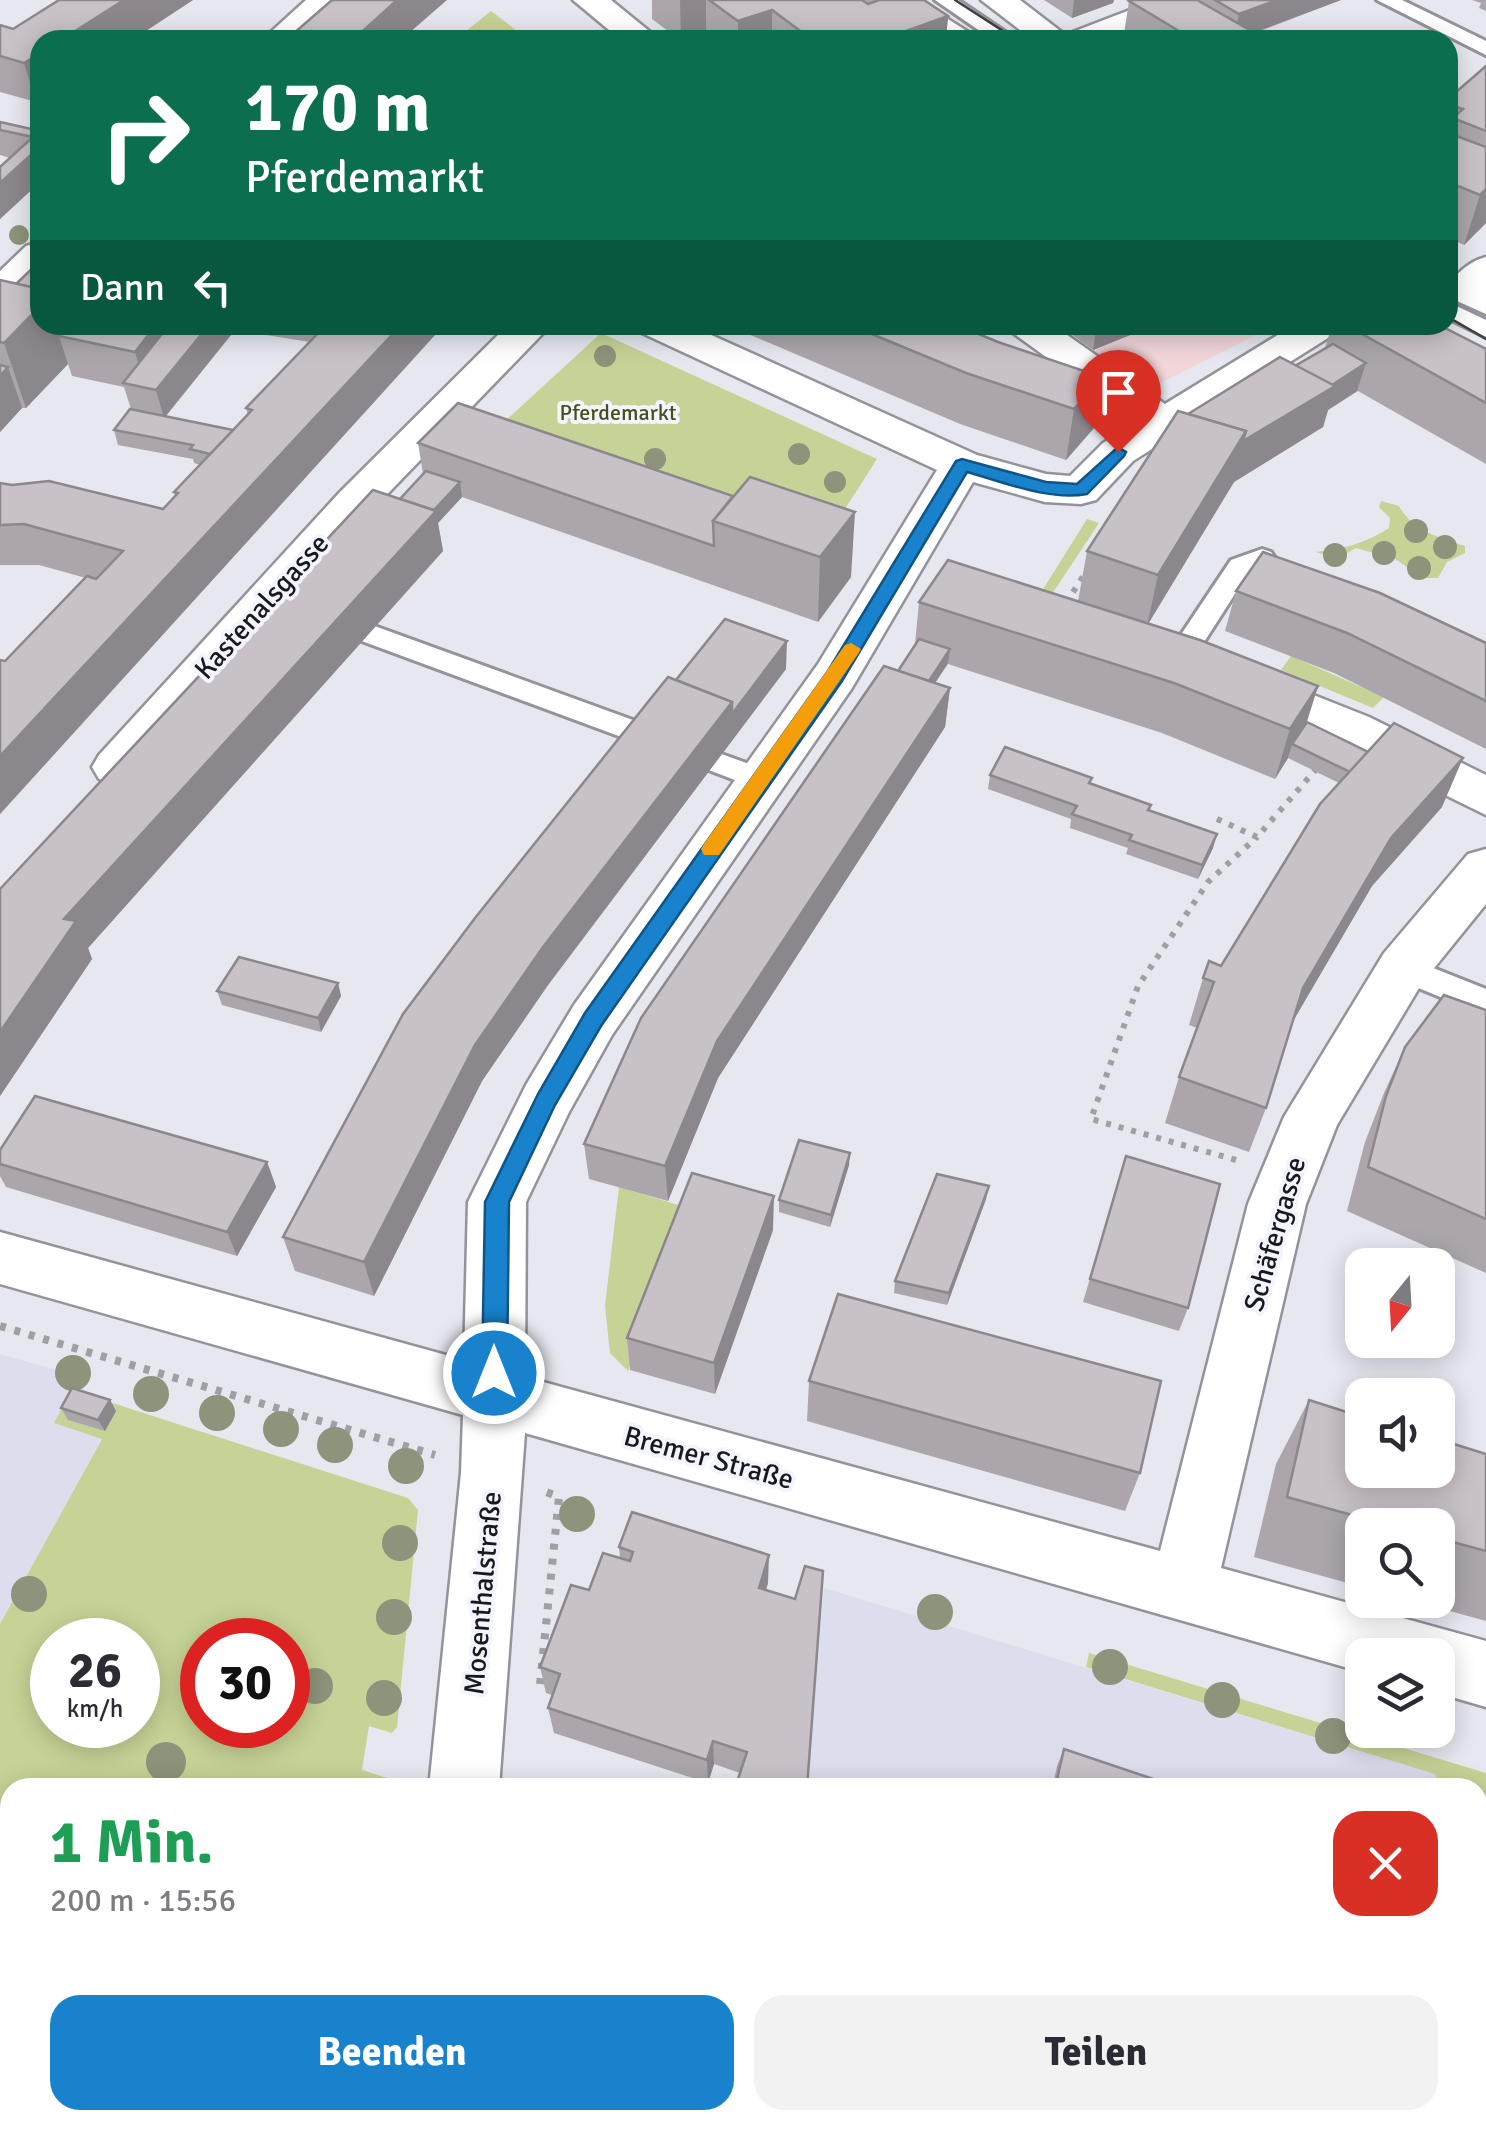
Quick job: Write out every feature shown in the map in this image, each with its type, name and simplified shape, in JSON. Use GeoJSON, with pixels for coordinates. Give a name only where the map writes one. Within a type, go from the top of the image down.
{"type":"FeatureCollection","features":[{"type":"Feature","properties":{"kind":"street"},"geometry":{"type":"LineString","coordinates":[[292,30],[326,0]]}},
{"type":"Feature","properties":{"kind":"street"},"geometry":{"type":"LineString","coordinates":[[590,0],[630,30]]}},
{"type":"Feature","properties":{"kind":"street"},"geometry":{"type":"LineString","coordinates":[[895,0],[942,30]]}},
{"type":"Feature","properties":{"kind":"street"},"geometry":{"type":"LineString","coordinates":[[998,0],[1041,30]]}},
{"type":"Feature","properties":{"kind":"street"},"geometry":{"type":"LineString","coordinates":[[1108,30],[1186,0]]}},
{"type":"Feature","properties":{"kind":"street"},"geometry":{"type":"LineString","coordinates":[[0,292],[30,264]]}},
{"type":"Feature","properties":{"kind":"street"},"geometry":{"type":"LineString","coordinates":[[1459,298],[1486,368]]}},
{"type":"Feature","properties":{"kind":"street","name":"Kastenalsgasse"},"geometry":{"type":"LineString","coordinates":[[90,796],[283,601],[355,502],[521,335]]}},
{"type":"Feature","properties":{"kind":"street"},"geometry":{"type":"LineString","coordinates":[[678,335],[962,465],[1045,488],[1081,490],[1118,452],[1306,335]]}},
{"type":"Feature","properties":{"kind":"street"},"geometry":{"type":"LineString","coordinates":[[1042,335],[1164,424]]}},
{"type":"Feature","properties":{"kind":"street","name":"Mosenthalstraße"},"geometry":{"type":"LineString","coordinates":[[465,1778],[493,1473],[497,1202],[546,1100],[738,770],[835,676],[962,465]]}},
{"type":"Feature","properties":{"kind":"street"},"geometry":{"type":"LineString","coordinates":[[897,574],[946,588]]}},
{"type":"Feature","properties":{"kind":"street"},"geometry":{"type":"LineString","coordinates":[[1133,644],[1266,692],[1352,729],[1486,796]]}},
{"type":"Feature","properties":{"kind":"street","name":"Schäfergasse"},"geometry":{"type":"LineString","coordinates":[[1183,1590],[1288,1174],[1312,1117],[1404,968],[1486,868]]}},
{"type":"Feature","properties":{"kind":"street","name":"Bremer Straße"},"geometry":{"type":"LineString","coordinates":[[0,1258],[1357,1638]]}},
{"type":"Feature","properties":{"kind":"street"},"geometry":{"type":"LineString","coordinates":[[1455,1665],[1486,1674]]}},
{"type":"Feature","properties":{"kind":"lane"},"geometry":{"type":"LineString","coordinates":[[945,0],[991,30]]}},
{"type":"Feature","properties":{"kind":"lane"},"geometry":{"type":"LineString","coordinates":[[1387,0],[1448,30]]}},
{"type":"Feature","properties":{"kind":"lane"},"geometry":{"type":"LineString","coordinates":[[1458,35],[1486,49]]}},
{"type":"Feature","properties":{"kind":"lane"},"geometry":{"type":"LineString","coordinates":[[1459,298],[1486,330]]}},
{"type":"Feature","properties":{"kind":"lane"},"geometry":{"type":"LineString","coordinates":[[1178,660],[1240,566],[1262,558]]}},
{"type":"Feature","properties":{"kind":"lane"},"geometry":{"type":"LineString","coordinates":[[370,633],[653,738]]}},
{"type":"Feature","properties":{"kind":"lane"},"geometry":{"type":"LineString","coordinates":[[1404,968],[1486,1002]]}},
{"type":"Feature","properties":{"kind":"path"},"geometry":{"type":"LineString","coordinates":[[1288,1174],[1090,1119],[1138,986],[1208,882],[1257,837],[1314,771]]}},
{"type":"Feature","properties":{"kind":"path"},"geometry":{"type":"LineString","coordinates":[[1217,819],[1257,837]]}},
{"type":"Feature","properties":{"kind":"path"},"geometry":{"type":"LineString","coordinates":[[0,1326],[493,1473],[560,1497],[540,1690]]}},
{"type":"Feature","properties":{"kind":"shaded area"},"geometry":{"type":"Polygon","coordinates":[[[1069,335],[1255,335],[1147,390],[1069,335]]]}},
{"type":"Feature","properties":{"kind":"shaded area"},"geometry":{"type":"Polygon","coordinates":[[[0,1354],[80,1377],[72,1390],[102,1438],[0,1624],[0,1354]]]}},
{"type":"Feature","properties":{"kind":"shaded area"},"geometry":{"type":"Polygon","coordinates":[[[824,1588],[1435,1774],[1436,1778],[808,1778],[824,1588]]]}},
{"type":"Feature","properties":{"kind":"green space"},"geometry":{"type":"Polygon","coordinates":[[[491,11],[516,30],[467,30],[491,11]]]}},
{"type":"Feature","properties":{"kind":"green space","name":"Pferdemarkt"},"geometry":{"type":"Polygon","coordinates":[[[599,335],[605,335],[877,459],[820,548],[489,436],[599,335]]]}},
{"type":"Feature","properties":{"kind":"green space"},"geometry":{"type":"Polygon","coordinates":[[[1381,501],[1399,506],[1411,522],[1427,532],[1465,546],[1465,553],[1447,562],[1438,578],[1424,578],[1395,559],[1356,548],[1337,559],[1316,552],[1353,545],[1389,528],[1390,518],[1379,507],[1381,501]]]}},
{"type":"Feature","properties":{"kind":"green space"},"geometry":{"type":"Polygon","coordinates":[[[1087,519],[1099,523],[1052,594],[1042,591],[1087,519]]]}},
{"type":"Feature","properties":{"kind":"green space"},"geometry":{"type":"Polygon","coordinates":[[[1291,656],[1384,697],[1373,708],[1281,670],[1291,656]]]}},
{"type":"Feature","properties":{"kind":"green space"},"geometry":{"type":"Polygon","coordinates":[[[619,1187],[685,1207],[628,1371],[610,1353],[605,1306],[619,1187]]]}},
{"type":"Feature","properties":{"kind":"green space"},"geometry":{"type":"Polygon","coordinates":[[[72,1390],[408,1498],[418,1510],[397,1727],[392,1733],[369,1726],[362,1770],[387,1778],[0,1778],[0,1624],[102,1439],[54,1423],[72,1390]]]}},
{"type":"Feature","properties":{"kind":"green space"},"geometry":{"type":"Polygon","coordinates":[[[1089,1653],[1345,1730],[1345,1746],[1086,1667],[1089,1653]]]}},
{"type":"Feature","properties":{"kind":"green space"},"geometry":{"type":"Polygon","coordinates":[[[1350,1748],[1403,1748],[1486,1773],[1486,1778],[1436,1778],[1435,1774],[1350,1748]]]}},
{"type":"Feature","properties":{"kind":"building"},"geometry":{"type":"Polygon","coordinates":[[[59,0],[124,0],[77,30],[30,30],[30,59],[24,63],[0,56],[0,25],[13,29],[59,0]]]}},
{"type":"Feature","properties":{"kind":"building"},"geometry":{"type":"Polygon","coordinates":[[[332,0],[397,0],[364,30],[298,30],[332,0]]]}},
{"type":"Feature","properties":{"kind":"building"},"geometry":{"type":"Polygon","coordinates":[[[709,0],[862,0],[868,4],[879,0],[924,0],[948,16],[909,30],[799,30],[772,10],[738,21],[709,0]]]}},
{"type":"Feature","properties":{"kind":"building"},"geometry":{"type":"Polygon","coordinates":[[[1197,0],[1250,30],[1177,30],[1129,1],[1197,0]]]}},
{"type":"Feature","properties":{"kind":"building"},"geometry":{"type":"Polygon","coordinates":[[[1215,0],[1277,0],[1239,14],[1215,0]]]}},
{"type":"Feature","properties":{"kind":"building"},"geometry":{"type":"Polygon","coordinates":[[[1486,66],[1486,131],[1458,120],[1463,109],[1458,107],[1458,90],[1486,66]]]}},
{"type":"Feature","properties":{"kind":"building"},"geometry":{"type":"Polygon","coordinates":[[[0,122],[30,129],[30,136],[0,130],[0,122]]]}},
{"type":"Feature","properties":{"kind":"building"},"geometry":{"type":"Polygon","coordinates":[[[1458,136],[1486,147],[1486,189],[1480,195],[1458,186],[1458,136]]]}},
{"type":"Feature","properties":{"kind":"building"},"geometry":{"type":"Polygon","coordinates":[[[30,140],[30,156],[0,183],[0,167],[30,140]]]}},
{"type":"Feature","properties":{"kind":"building"},"geometry":{"type":"Polygon","coordinates":[[[30,271],[30,287],[16,284],[30,271]]]}},
{"type":"Feature","properties":{"kind":"building"},"geometry":{"type":"Polygon","coordinates":[[[0,280],[30,287],[30,316],[4,343],[0,342],[0,280]]]}},
{"type":"Feature","properties":{"kind":"building"},"geometry":{"type":"Polygon","coordinates":[[[60,335],[148,335],[135,352],[60,335]]]}},
{"type":"Feature","properties":{"kind":"building"},"geometry":{"type":"Polygon","coordinates":[[[161,335],[201,335],[156,390],[123,383],[161,335]]]}},
{"type":"Feature","properties":{"kind":"building"},"geometry":{"type":"Polygon","coordinates":[[[316,335],[392,335],[0,756],[0,660],[5,661],[87,576],[96,579],[123,551],[24,524],[0,525],[0,483],[49,481],[163,509],[178,493],[174,492],[252,410],[246,408],[316,335]]]}},
{"type":"Feature","properties":{"kind":"building"},"geometry":{"type":"Polygon","coordinates":[[[874,335],[981,335],[1102,377],[1074,409],[966,373],[874,335]]]}},
{"type":"Feature","properties":{"kind":"building"},"geometry":{"type":"Polygon","coordinates":[[[1364,335],[1458,335],[1486,349],[1486,403],[1364,335]]]}},
{"type":"Feature","properties":{"kind":"building"},"geometry":{"type":"Polygon","coordinates":[[[1333,344],[1366,363],[1332,385],[1295,366],[1333,344]]]}},
{"type":"Feature","properties":{"kind":"building"},"geometry":{"type":"Polygon","coordinates":[[[1280,357],[1335,386],[1243,441],[1246,431],[1188,414],[1280,357]]]}},
{"type":"Feature","properties":{"kind":"building"},"geometry":{"type":"Polygon","coordinates":[[[458,403],[733,496],[713,521],[714,546],[418,443],[458,403]]]}},
{"type":"Feature","properties":{"kind":"building"},"geometry":{"type":"Polygon","coordinates":[[[130,409],[233,430],[210,454],[190,449],[193,445],[114,430],[130,409]]]}},
{"type":"Feature","properties":{"kind":"building"},"geometry":{"type":"Polygon","coordinates":[[[1178,411],[1246,431],[1158,575],[1087,551],[1178,411]]]}},
{"type":"Feature","properties":{"kind":"building"},"geometry":{"type":"Polygon","coordinates":[[[426,471],[460,482],[434,510],[400,499],[426,471]]]}},
{"type":"Feature","properties":{"kind":"building"},"geometry":{"type":"Polygon","coordinates":[[[750,477],[855,512],[820,557],[713,521],[750,477]]]}},
{"type":"Feature","properties":{"kind":"building"},"geometry":{"type":"Polygon","coordinates":[[[373,490],[436,511],[64,919],[76,921],[0,1032],[0,889],[373,490]]]}},
{"type":"Feature","properties":{"kind":"building"},"geometry":{"type":"Polygon","coordinates":[[[1263,552],[1380,593],[1486,643],[1486,701],[1347,633],[1236,591],[1263,552]]]}},
{"type":"Feature","properties":{"kind":"building"},"geometry":{"type":"Polygon","coordinates":[[[948,560],[1200,640],[1318,686],[1290,729],[1174,683],[919,602],[948,560]]]}},
{"type":"Feature","properties":{"kind":"building"},"geometry":{"type":"Polygon","coordinates":[[[725,619],[787,641],[732,714],[732,702],[676,680],[725,619]]]}},
{"type":"Feature","properties":{"kind":"building"},"geometry":{"type":"Polygon","coordinates":[[[919,639],[950,649],[929,681],[898,671],[919,639]]]}},
{"type":"Feature","properties":{"kind":"building"},"geometry":{"type":"Polygon","coordinates":[[[884,666],[950,688],[717,1041],[665,1166],[584,1144],[641,1018],[884,666]]]}},
{"type":"Feature","properties":{"kind":"building"},"geometry":{"type":"Polygon","coordinates":[[[668,677],[732,702],[543,947],[475,1045],[364,1262],[283,1237],[403,1014],[668,677]]]}},
{"type":"Feature","properties":{"kind":"building"},"geometry":{"type":"Polygon","coordinates":[[[1307,722],[1368,752],[1350,772],[1292,744],[1307,722]]]}},
{"type":"Feature","properties":{"kind":"building"},"geometry":{"type":"Polygon","coordinates":[[[1394,723],[1463,758],[1391,838],[1303,988],[1266,1108],[1179,1077],[1214,982],[1203,978],[1209,961],[1221,966],[1320,804],[1394,723]]]}},
{"type":"Feature","properties":{"kind":"building"},"geometry":{"type":"Polygon","coordinates":[[[1005,747],[1092,778],[1089,783],[1151,805],[1148,810],[1217,834],[1202,865],[1129,840],[1132,835],[1072,814],[1077,806],[990,775],[1005,747]]]}},
{"type":"Feature","properties":{"kind":"building"},"geometry":{"type":"Polygon","coordinates":[[[239,957],[338,983],[318,1018],[217,991],[239,957]]]}},
{"type":"Feature","properties":{"kind":"building"},"geometry":{"type":"Polygon","coordinates":[[[1444,995],[1486,1010],[1486,1219],[1368,1167],[1386,1096],[1405,1047],[1444,995]]]}},
{"type":"Feature","properties":{"kind":"building"},"geometry":{"type":"Polygon","coordinates":[[[35,1096],[267,1162],[227,1232],[0,1164],[0,1150],[35,1096]]]}},
{"type":"Feature","properties":{"kind":"building"},"geometry":{"type":"Polygon","coordinates":[[[799,1140],[850,1153],[831,1215],[779,1200],[799,1140]]]}},
{"type":"Feature","properties":{"kind":"building"},"geometry":{"type":"Polygon","coordinates":[[[1126,1156],[1220,1184],[1188,1308],[1090,1279],[1126,1156]]]}},
{"type":"Feature","properties":{"kind":"building"},"geometry":{"type":"Polygon","coordinates":[[[692,1173],[774,1196],[714,1363],[627,1338],[692,1173]]]}},
{"type":"Feature","properties":{"kind":"building"},"geometry":{"type":"Polygon","coordinates":[[[937,1174],[989,1186],[949,1293],[895,1281],[937,1174]]]}},
{"type":"Feature","properties":{"kind":"building"},"geometry":{"type":"Polygon","coordinates":[[[838,1294],[1161,1381],[1140,1473],[809,1381],[838,1294]]]}},
{"type":"Feature","properties":{"kind":"building"},"geometry":{"type":"Polygon","coordinates":[[[72,1388],[110,1400],[98,1420],[61,1408],[72,1388]]]}},
{"type":"Feature","properties":{"kind":"building"},"geometry":{"type":"Polygon","coordinates":[[[1309,1400],[1345,1412],[1345,1488],[1455,1488],[1455,1444],[1486,1454],[1486,1551],[1455,1543],[1455,1508],[1345,1508],[1345,1513],[1287,1497],[1309,1400]]]}},
{"type":"Feature","properties":{"kind":"building"},"geometry":{"type":"Polygon","coordinates":[[[632,1512],[769,1555],[759,1588],[795,1599],[805,1566],[823,1571],[808,1778],[738,1778],[747,1752],[713,1741],[707,1760],[548,1708],[560,1674],[540,1667],[571,1585],[589,1590],[603,1553],[630,1561],[633,1552],[619,1547],[632,1512]]]}},
{"type":"Feature","properties":{"kind":"building"},"geometry":{"type":"Polygon","coordinates":[[[1064,1749],[1150,1778],[1057,1778],[1064,1749]]]}},
{"type":"Feature","properties":{"kind":"tram line"},"geometry":{"type":"LineString","coordinates":[[955,0],[1002,30]]}},
{"type":"Feature","properties":{"kind":"tram line"},"geometry":{"type":"LineString","coordinates":[[1458,323],[1486,339]]}},
{"type":"Feature","properties":{"kind":"slow traffic"},"geometry":{"type":"LineString","coordinates":[[712,849],[851,649]]}},
{"type":"Feature","properties":{"kind":"route"},"geometry":{"type":"LineString","coordinates":[[494,1373],[497,1202],[546,1100],[593,1020],[835,676],[962,465],[1045,488],[1081,490],[1118,452]]}}]}
